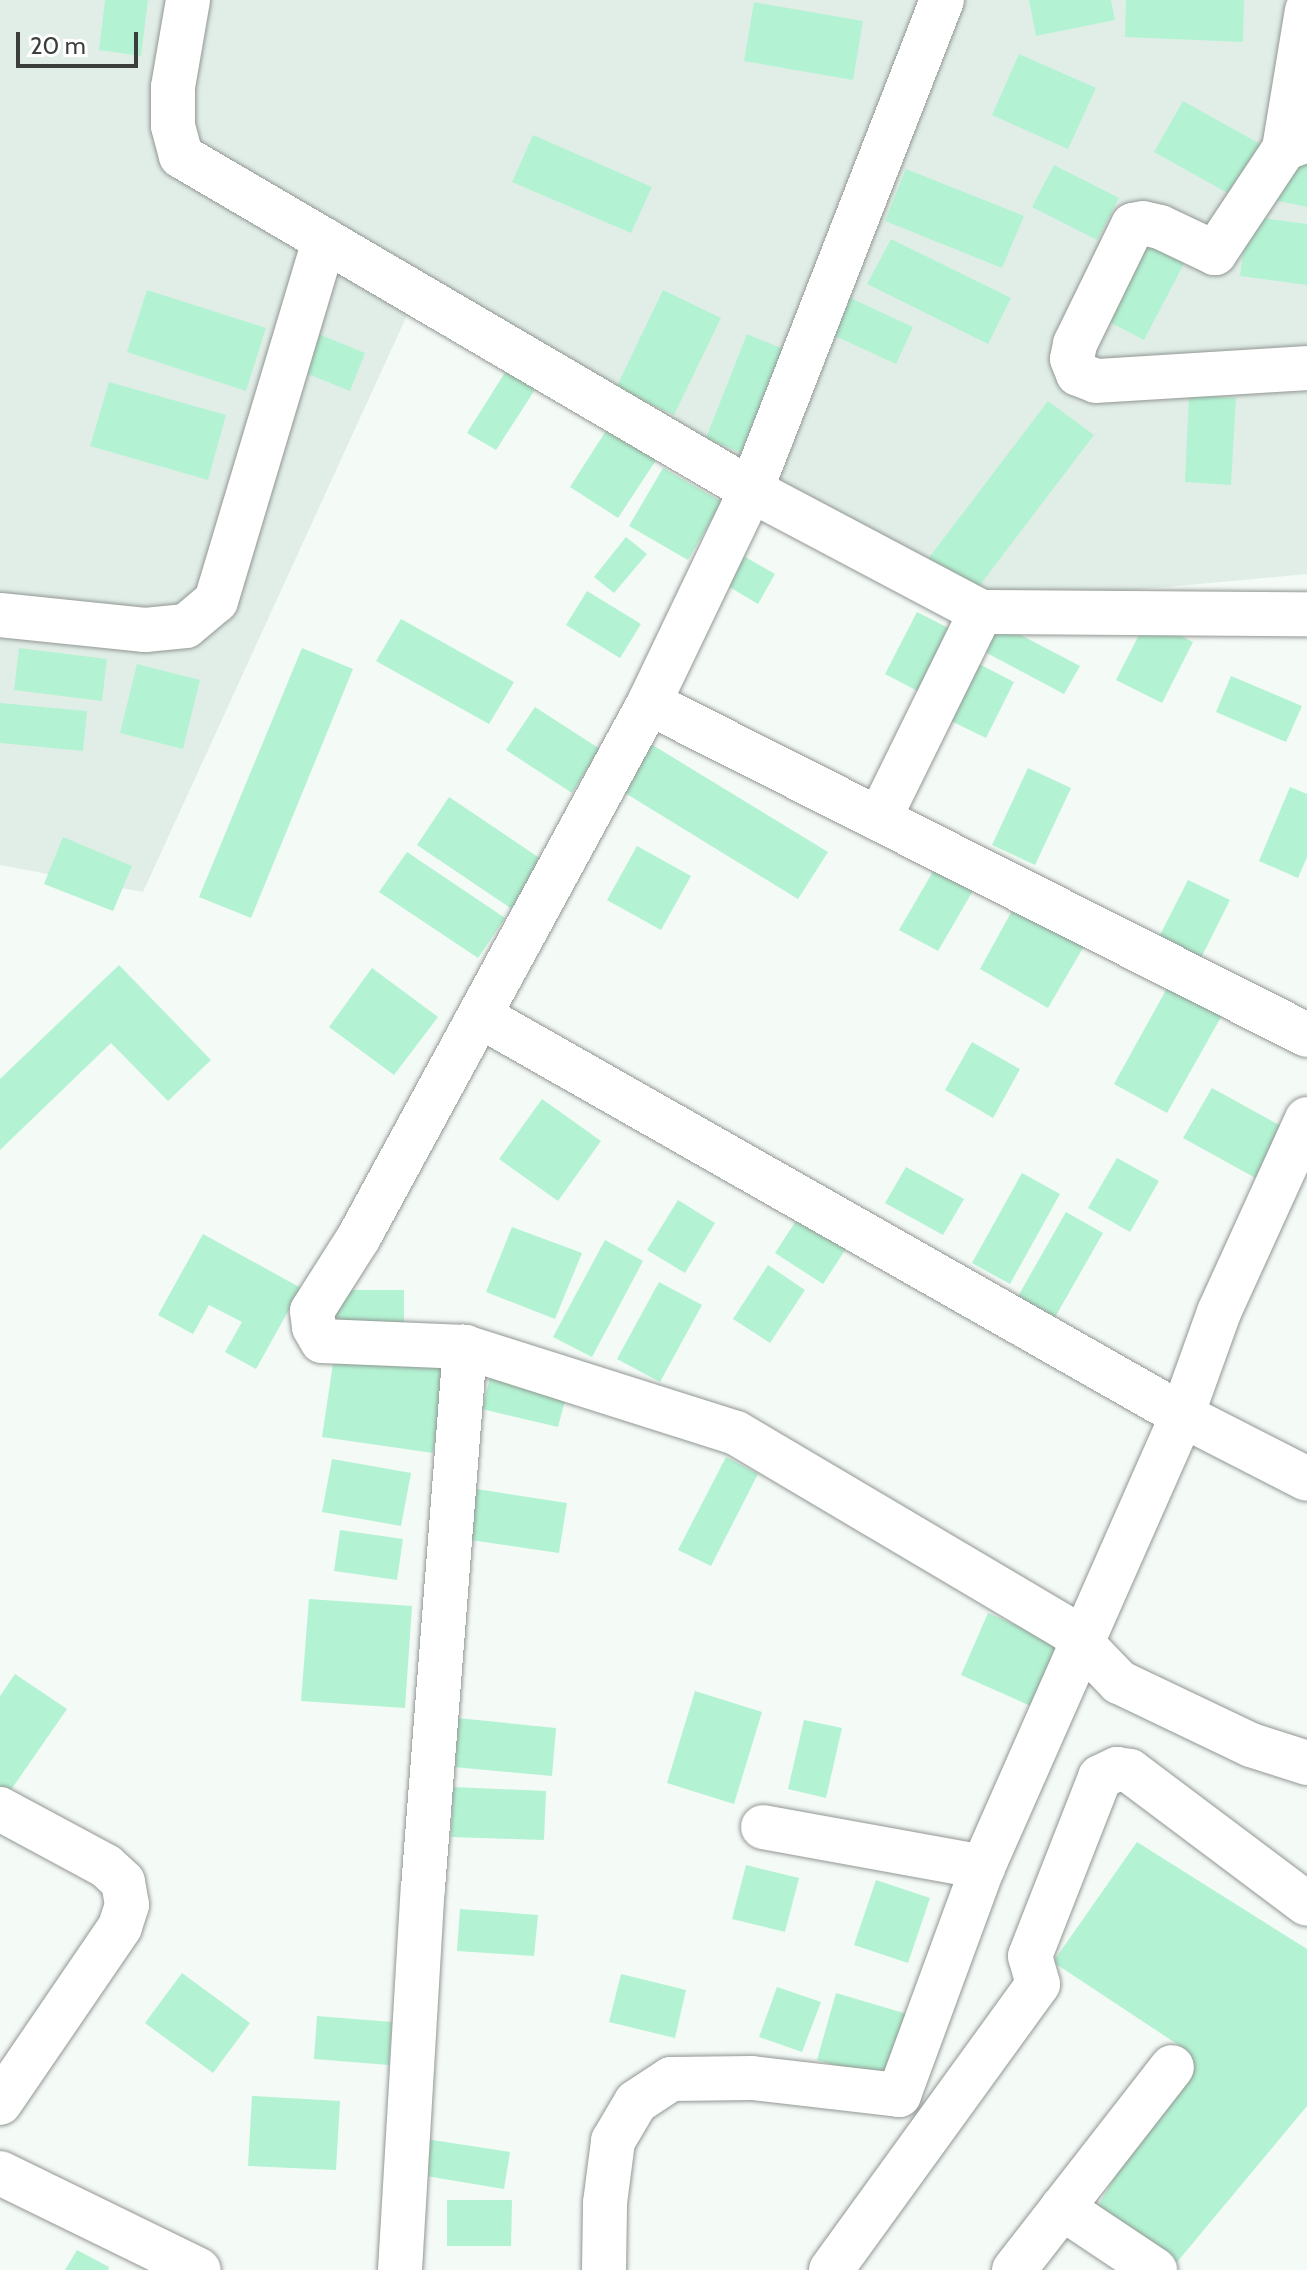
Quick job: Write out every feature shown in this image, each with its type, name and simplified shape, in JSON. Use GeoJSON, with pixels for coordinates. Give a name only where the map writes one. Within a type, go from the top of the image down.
{"type":"FeatureCollection","features":[{"type":"Feature","properties":{"kind":"street"},"geometry":{"type":"LineString","coordinates":[[188,0],[173,87],[173,126],[181,156],[751,490],[981,612],[1307,614]]}},
{"type":"Feature","properties":{"kind":"street"},"geometry":{"type":"LineString","coordinates":[[942,0],[751,490],[649,703],[359,1237],[312,1311],[314,1327],[322,1341],[465,1347],[736,1433],[1068,1629],[1119,1682],[1251,1745],[1307,1763]]}},
{"type":"Feature","properties":{"kind":"street"},"geometry":{"type":"LineString","coordinates":[[1307,10],[1295,145],[1215,253],[1160,227],[1143,223],[1133,225],[1075,344],[1072,359],[1078,374],[1096,381],[1307,368]]}},
{"type":"Feature","properties":{"kind":"street"},"geometry":{"type":"LineString","coordinates":[[0,615],[145,630],[186,626],[216,601],[324,240]]}},
{"type":"Feature","properties":{"kind":"street"},"geometry":{"type":"LineString","coordinates":[[879,819],[981,612]]}},
{"type":"Feature","properties":{"kind":"street"},"geometry":{"type":"LineString","coordinates":[[649,703],[1307,1035]]}},
{"type":"Feature","properties":{"kind":"street"},"geometry":{"type":"LineString","coordinates":[[480,1016],[1182,1415],[1307,1479]]}},
{"type":"Feature","properties":{"kind":"street"},"geometry":{"type":"LineString","coordinates":[[604,2270],[605,2203],[613,2141],[636,2102],[671,2079],[752,2078],[899,2095],[983,1867],[1182,1415],[1219,1312],[1307,1119]]}},
{"type":"Feature","properties":{"kind":"street"},"geometry":{"type":"LineString","coordinates":[[400,2270],[423,1888],[465,1347]]}},
{"type":"Feature","properties":{"kind":"street"},"geometry":{"type":"LineString","coordinates":[[831,2270],[1038,1984],[1030,1956],[1100,1777],[1117,1769],[1130,1771],[1307,1904]]}},
{"type":"Feature","properties":{"kind":"street"},"geometry":{"type":"LineString","coordinates":[[0,1809],[106,1866],[123,1882],[127,1905],[120,1927],[0,2103]]}},
{"type":"Feature","properties":{"kind":"street"},"geometry":{"type":"LineString","coordinates":[[763,1827],[983,1867]]}},
{"type":"Feature","properties":{"kind":"street"},"geometry":{"type":"LineString","coordinates":[[1014,2270],[1172,2067]]}},
{"type":"Feature","properties":{"kind":"street"},"geometry":{"type":"LineString","coordinates":[[0,2173],[199,2270]]}},
{"type":"Feature","properties":{"kind":"street"},"geometry":{"type":"LineString","coordinates":[[1062,2208],[1155,2270]]}},
{"type":"Feature","properties":{"kind":"shaded area"},"geometry":{"type":"Polygon","coordinates":[[[0,0],[1307,0],[1307,574],[1004,602],[420,287],[143,892],[0,865],[0,0]]]}},
{"type":"Feature","properties":{"kind":"building"},"geometry":{"type":"Polygon","coordinates":[[[105,0],[148,0],[141,56],[99,50],[105,0]]]}},
{"type":"Feature","properties":{"kind":"building"},"geometry":{"type":"Polygon","coordinates":[[[1029,0],[1111,0],[1115,20],[1036,36],[1029,0]]]}},
{"type":"Feature","properties":{"kind":"building"},"geometry":{"type":"Polygon","coordinates":[[[1126,0],[1244,0],[1243,42],[1125,37],[1126,0]]]}},
{"type":"Feature","properties":{"kind":"building"},"geometry":{"type":"Polygon","coordinates":[[[754,2],[863,21],[853,80],[744,61],[754,2]]]}},
{"type":"Feature","properties":{"kind":"building"},"geometry":{"type":"Polygon","coordinates":[[[1019,54],[1096,88],[1068,149],[992,115],[1019,54]]]}},
{"type":"Feature","properties":{"kind":"building"},"geometry":{"type":"Polygon","coordinates":[[[1183,101],[1262,145],[1233,196],[1154,152],[1183,101]]]}},
{"type":"Feature","properties":{"kind":"building"},"geometry":{"type":"Polygon","coordinates":[[[533,135],[652,187],[631,233],[512,182],[533,135]]]}},
{"type":"Feature","properties":{"kind":"building"},"geometry":{"type":"Polygon","coordinates":[[[1307,155],[1307,207],[1274,200],[1307,155]]]}},
{"type":"Feature","properties":{"kind":"building"},"geometry":{"type":"Polygon","coordinates":[[[1054,165],[1119,198],[1097,240],[1032,207],[1054,165]]]}},
{"type":"Feature","properties":{"kind":"building"},"geometry":{"type":"Polygon","coordinates":[[[906,169],[1024,216],[1002,268],[885,221],[906,169]]]}},
{"type":"Feature","properties":{"kind":"building"},"geometry":{"type":"Polygon","coordinates":[[[1248,216],[1307,224],[1307,285],[1240,276],[1248,216]]]}},
{"type":"Feature","properties":{"kind":"building"},"geometry":{"type":"Polygon","coordinates":[[[1145,236],[1187,258],[1144,340],[1102,318],[1145,236]]]}},
{"type":"Feature","properties":{"kind":"building"},"geometry":{"type":"Polygon","coordinates":[[[891,239],[1011,298],[988,344],[867,284],[891,239]]]}},
{"type":"Feature","properties":{"kind":"building"},"geometry":{"type":"Polygon","coordinates":[[[147,290],[266,328],[246,391],[127,352],[147,290]]]}},
{"type":"Feature","properties":{"kind":"building"},"geometry":{"type":"Polygon","coordinates":[[[663,290],[721,318],[674,415],[616,388],[663,290]]]}},
{"type":"Feature","properties":{"kind":"building"},"geometry":{"type":"Polygon","coordinates":[[[844,295],[913,327],[896,364],[826,332],[844,295]]]}},
{"type":"Feature","properties":{"kind":"building"},"geometry":{"type":"Polygon","coordinates":[[[304,328],[365,353],[350,391],[288,366],[304,328]]]}},
{"type":"Feature","properties":{"kind":"building"},"geometry":{"type":"Polygon","coordinates":[[[747,334],[798,355],[756,459],[706,438],[747,334]]]}},
{"type":"Feature","properties":{"kind":"building"},"geometry":{"type":"Polygon","coordinates":[[[509,366],[538,385],[496,450],[467,433],[509,366]]]}},
{"type":"Feature","properties":{"kind":"building"},"geometry":{"type":"Polygon","coordinates":[[[109,382],[226,415],[208,480],[90,446],[109,382]]]}},
{"type":"Feature","properties":{"kind":"building"},"geometry":{"type":"Polygon","coordinates":[[[1189,395],[1236,398],[1231,485],[1185,482],[1189,395]]]}},
{"type":"Feature","properties":{"kind":"building"},"geometry":{"type":"Polygon","coordinates":[[[1048,401],[1094,435],[971,597],[925,563],[1048,401]]]}},
{"type":"Feature","properties":{"kind":"building"},"geometry":{"type":"Polygon","coordinates":[[[611,423],[660,454],[618,518],[570,487],[611,423]]]}},
{"type":"Feature","properties":{"kind":"building"},"geometry":{"type":"Polygon","coordinates":[[[663,468],[722,502],[688,560],[629,526],[663,468]]]}},
{"type":"Feature","properties":{"kind":"building"},"geometry":{"type":"Polygon","coordinates":[[[626,537],[647,554],[614,593],[594,577],[626,537]]]}},
{"type":"Feature","properties":{"kind":"building"},"geometry":{"type":"Polygon","coordinates":[[[733,550],[775,574],[758,604],[716,579],[733,550]]]}},
{"type":"Feature","properties":{"kind":"building"},"geometry":{"type":"Polygon","coordinates":[[[587,591],[641,624],[620,658],[566,625],[587,591]]]}},
{"type":"Feature","properties":{"kind":"building"},"geometry":{"type":"Polygon","coordinates":[[[917,612],[962,635],[929,697],[885,674],[917,612]]]}},
{"type":"Feature","properties":{"kind":"building"},"geometry":{"type":"Polygon","coordinates":[[[401,619],[514,682],[489,724],[376,661],[401,619]]]}},
{"type":"Feature","properties":{"kind":"building"},"geometry":{"type":"Polygon","coordinates":[[[1147,619],[1193,642],[1162,703],[1116,680],[1147,619]]]}},
{"type":"Feature","properties":{"kind":"building"},"geometry":{"type":"Polygon","coordinates":[[[996,622],[1080,666],[1064,694],[981,650],[996,622]]]}},
{"type":"Feature","properties":{"kind":"building"},"geometry":{"type":"Polygon","coordinates":[[[19,648],[107,659],[102,701],[14,690],[19,648]]]}},
{"type":"Feature","properties":{"kind":"building"},"geometry":{"type":"Polygon","coordinates":[[[302,648],[353,669],[251,918],[199,897],[302,648]]]}},
{"type":"Feature","properties":{"kind":"building"},"geometry":{"type":"Polygon","coordinates":[[[977,663],[1014,682],[986,738],[949,720],[977,663]]]}},
{"type":"Feature","properties":{"kind":"building"},"geometry":{"type":"Polygon","coordinates":[[[137,664],[200,680],[183,749],[120,733],[137,664]]]}},
{"type":"Feature","properties":{"kind":"building"},"geometry":{"type":"Polygon","coordinates":[[[1231,676],[1302,706],[1286,742],[1216,712],[1231,676]]]}},
{"type":"Feature","properties":{"kind":"building"},"geometry":{"type":"Polygon","coordinates":[[[0,703],[87,711],[83,751],[0,743],[0,703]]]}},
{"type":"Feature","properties":{"kind":"building"},"geometry":{"type":"Polygon","coordinates":[[[535,707],[600,749],[572,793],[506,750],[535,707]]]}},
{"type":"Feature","properties":{"kind":"building"},"geometry":{"type":"Polygon","coordinates":[[[646,741],[828,852],[798,899],[617,788],[646,741]]]}},
{"type":"Feature","properties":{"kind":"building"},"geometry":{"type":"Polygon","coordinates":[[[1028,768],[1071,788],[1035,865],[992,845],[1028,768]]]}},
{"type":"Feature","properties":{"kind":"building"},"geometry":{"type":"Polygon","coordinates":[[[1290,787],[1307,794],[1307,857],[1298,878],[1259,861],[1290,787]]]}},
{"type":"Feature","properties":{"kind":"building"},"geometry":{"type":"Polygon","coordinates":[[[449,797],[544,861],[512,909],[417,845],[449,797]]]}},
{"type":"Feature","properties":{"kind":"building"},"geometry":{"type":"Polygon","coordinates":[[[63,837],[132,866],[113,911],[44,884],[63,837]]]}},
{"type":"Feature","properties":{"kind":"building"},"geometry":{"type":"Polygon","coordinates":[[[637,846],[691,876],[661,930],[607,900],[637,846]]]}},
{"type":"Feature","properties":{"kind":"building"},"geometry":{"type":"Polygon","coordinates":[[[407,852],[505,918],[478,958],[379,892],[407,852]]]}},
{"type":"Feature","properties":{"kind":"building"},"geometry":{"type":"Polygon","coordinates":[[[939,861],[978,882],[938,951],[899,930],[939,861]]]}},
{"type":"Feature","properties":{"kind":"building"},"geometry":{"type":"Polygon","coordinates":[[[1188,880],[1230,900],[1201,958],[1159,937],[1188,880]]]}},
{"type":"Feature","properties":{"kind":"building"},"geometry":{"type":"Polygon","coordinates":[[[1014,907],[1084,946],[1048,1008],[980,969],[1014,907]]]}},
{"type":"Feature","properties":{"kind":"building"},"geometry":{"type":"Polygon","coordinates":[[[119,965],[211,1060],[168,1101],[111,1043],[0,1150],[0,1079],[119,965]]]}},
{"type":"Feature","properties":{"kind":"building"},"geometry":{"type":"Polygon","coordinates":[[[372,968],[438,1017],[394,1075],[329,1027],[372,968]]]}},
{"type":"Feature","properties":{"kind":"building"},"geometry":{"type":"Polygon","coordinates":[[[1171,981],[1225,1010],[1167,1113],[1114,1084],[1171,981]]]}},
{"type":"Feature","properties":{"kind":"building"},"geometry":{"type":"Polygon","coordinates":[[[972,1042],[1020,1069],[993,1118],[945,1090],[972,1042]]]}},
{"type":"Feature","properties":{"kind":"building"},"geometry":{"type":"Polygon","coordinates":[[[1212,1088],[1290,1131],[1261,1181],[1183,1138],[1212,1088]]]}},
{"type":"Feature","properties":{"kind":"building"},"geometry":{"type":"Polygon","coordinates":[[[542,1099],[601,1141],[558,1201],[499,1159],[542,1099]]]}},
{"type":"Feature","properties":{"kind":"building"},"geometry":{"type":"Polygon","coordinates":[[[1117,1158],[1159,1181],[1130,1232],[1088,1208],[1117,1158]]]}},
{"type":"Feature","properties":{"kind":"building"},"geometry":{"type":"Polygon","coordinates":[[[906,1167],[964,1199],[943,1235],[885,1203],[906,1167]]]}},
{"type":"Feature","properties":{"kind":"building"},"geometry":{"type":"Polygon","coordinates":[[[1022,1173],[1060,1194],[1010,1284],[972,1263],[1022,1173]]]}},
{"type":"Feature","properties":{"kind":"building"},"geometry":{"type":"Polygon","coordinates":[[[678,1200],[715,1223],[685,1273],[647,1250],[678,1200]]]}},
{"type":"Feature","properties":{"kind":"building"},"geometry":{"type":"Polygon","coordinates":[[[805,1207],[853,1238],[823,1284],[775,1253],[805,1207]]]}},
{"type":"Feature","properties":{"kind":"building"},"geometry":{"type":"Polygon","coordinates":[[[1066,1212],[1103,1233],[1054,1319],[1017,1298],[1066,1212]]]}},
{"type":"Feature","properties":{"kind":"building"},"geometry":{"type":"Polygon","coordinates":[[[512,1227],[582,1253],[555,1319],[486,1292],[512,1227]]]}},
{"type":"Feature","properties":{"kind":"building"},"geometry":{"type":"Polygon","coordinates":[[[203,1234],[301,1288],[256,1369],[225,1352],[242,1322],[209,1305],[193,1334],[158,1315],[203,1234]]]}},
{"type":"Feature","properties":{"kind":"building"},"geometry":{"type":"Polygon","coordinates":[[[605,1240],[643,1261],[592,1357],[553,1337],[605,1240]]]}},
{"type":"Feature","properties":{"kind":"building"},"geometry":{"type":"Polygon","coordinates":[[[768,1265],[805,1290],[770,1343],[733,1319],[768,1265]]]}},
{"type":"Feature","properties":{"kind":"building"},"geometry":{"type":"Polygon","coordinates":[[[659,1282],[702,1305],[660,1382],[617,1359],[659,1282]]]}},
{"type":"Feature","properties":{"kind":"building"},"geometry":{"type":"Polygon","coordinates":[[[327,1290],[404,1290],[404,1337],[327,1337],[327,1290]]]}},
{"type":"Feature","properties":{"kind":"building"},"geometry":{"type":"Polygon","coordinates":[[[335,1350],[447,1366],[433,1453],[322,1437],[335,1350]]]}},
{"type":"Feature","properties":{"kind":"building"},"geometry":{"type":"Polygon","coordinates":[[[493,1366],[569,1385],[558,1427],[482,1409],[493,1366]]]}},
{"type":"Feature","properties":{"kind":"building"},"geometry":{"type":"Polygon","coordinates":[[[726,1457],[758,1474],[711,1566],[678,1550],[726,1457]]]}},
{"type":"Feature","properties":{"kind":"building"},"geometry":{"type":"Polygon","coordinates":[[[332,1459],[411,1473],[401,1526],[322,1512],[332,1459]]]}},
{"type":"Feature","properties":{"kind":"building"},"geometry":{"type":"Polygon","coordinates":[[[470,1488],[567,1503],[559,1553],[463,1539],[470,1488]]]}},
{"type":"Feature","properties":{"kind":"building"},"geometry":{"type":"Polygon","coordinates":[[[340,1530],[403,1539],[397,1580],[334,1571],[340,1530]]]}},
{"type":"Feature","properties":{"kind":"building"},"geometry":{"type":"Polygon","coordinates":[[[309,1599],[412,1606],[405,1708],[301,1701],[309,1599]]]}},
{"type":"Feature","properties":{"kind":"building"},"geometry":{"type":"Polygon","coordinates":[[[988,1613],[1060,1644],[1033,1707],[961,1675],[988,1613]]]}},
{"type":"Feature","properties":{"kind":"building"},"geometry":{"type":"Polygon","coordinates":[[[15,1674],[67,1709],[6,1797],[0,1793],[0,1696],[15,1674]]]}},
{"type":"Feature","properties":{"kind":"building"},"geometry":{"type":"Polygon","coordinates":[[[695,1691],[762,1712],[734,1804],[667,1783],[695,1691]]]}},
{"type":"Feature","properties":{"kind":"building"},"geometry":{"type":"Polygon","coordinates":[[[447,1717],[556,1728],[552,1776],[443,1766],[447,1717]]]}},
{"type":"Feature","properties":{"kind":"building"},"geometry":{"type":"Polygon","coordinates":[[[804,1720],[842,1728],[826,1798],[788,1789],[804,1720]]]}},
{"type":"Feature","properties":{"kind":"building"},"geometry":{"type":"Polygon","coordinates":[[[453,1787],[546,1791],[544,1840],[451,1837],[453,1787]]]}},
{"type":"Feature","properties":{"kind":"building"},"geometry":{"type":"Polygon","coordinates":[[[1137,1842],[1307,1949],[1307,2106],[1173,2267],[1096,2209],[1189,2052],[1053,1962],[1137,1842]]]}},
{"type":"Feature","properties":{"kind":"building"},"geometry":{"type":"Polygon","coordinates":[[[746,1865],[799,1878],[785,1932],[732,1919],[746,1865]]]}},
{"type":"Feature","properties":{"kind":"building"},"geometry":{"type":"Polygon","coordinates":[[[876,1880],[930,1898],[908,1963],[854,1945],[876,1880]]]}},
{"type":"Feature","properties":{"kind":"building"},"geometry":{"type":"Polygon","coordinates":[[[460,1909],[538,1915],[534,1956],[457,1951],[460,1909]]]}},
{"type":"Feature","properties":{"kind":"building"},"geometry":{"type":"Polygon","coordinates":[[[182,1973],[250,2023],[213,2073],[145,2023],[182,1973]]]}},
{"type":"Feature","properties":{"kind":"building"},"geometry":{"type":"Polygon","coordinates":[[[621,1974],[686,1990],[675,2038],[609,2022],[621,1974]]]}},
{"type":"Feature","properties":{"kind":"building"},"geometry":{"type":"Polygon","coordinates":[[[777,1987],[821,2002],[802,2052],[759,2037],[777,1987]]]}},
{"type":"Feature","properties":{"kind":"building"},"geometry":{"type":"Polygon","coordinates":[[[836,1993],[907,2014],[887,2081],[817,2060],[836,1993]]]}},
{"type":"Feature","properties":{"kind":"building"},"geometry":{"type":"Polygon","coordinates":[[[317,2016],[392,2022],[389,2065],[314,2059],[317,2016]]]}},
{"type":"Feature","properties":{"kind":"building"},"geometry":{"type":"Polygon","coordinates":[[[252,2096],[340,2101],[336,2170],[248,2166],[252,2096]]]}},
{"type":"Feature","properties":{"kind":"building"},"geometry":{"type":"Polygon","coordinates":[[[426,2139],[510,2152],[504,2189],[420,2175],[426,2139]]]}},
{"type":"Feature","properties":{"kind":"building"},"geometry":{"type":"Polygon","coordinates":[[[447,2200],[512,2200],[511,2246],[447,2246],[447,2200]]]}},
{"type":"Feature","properties":{"kind":"building"},"geometry":{"type":"Polygon","coordinates":[[[77,2250],[109,2267],[108,2270],[65,2270],[77,2250]]]}}]}
